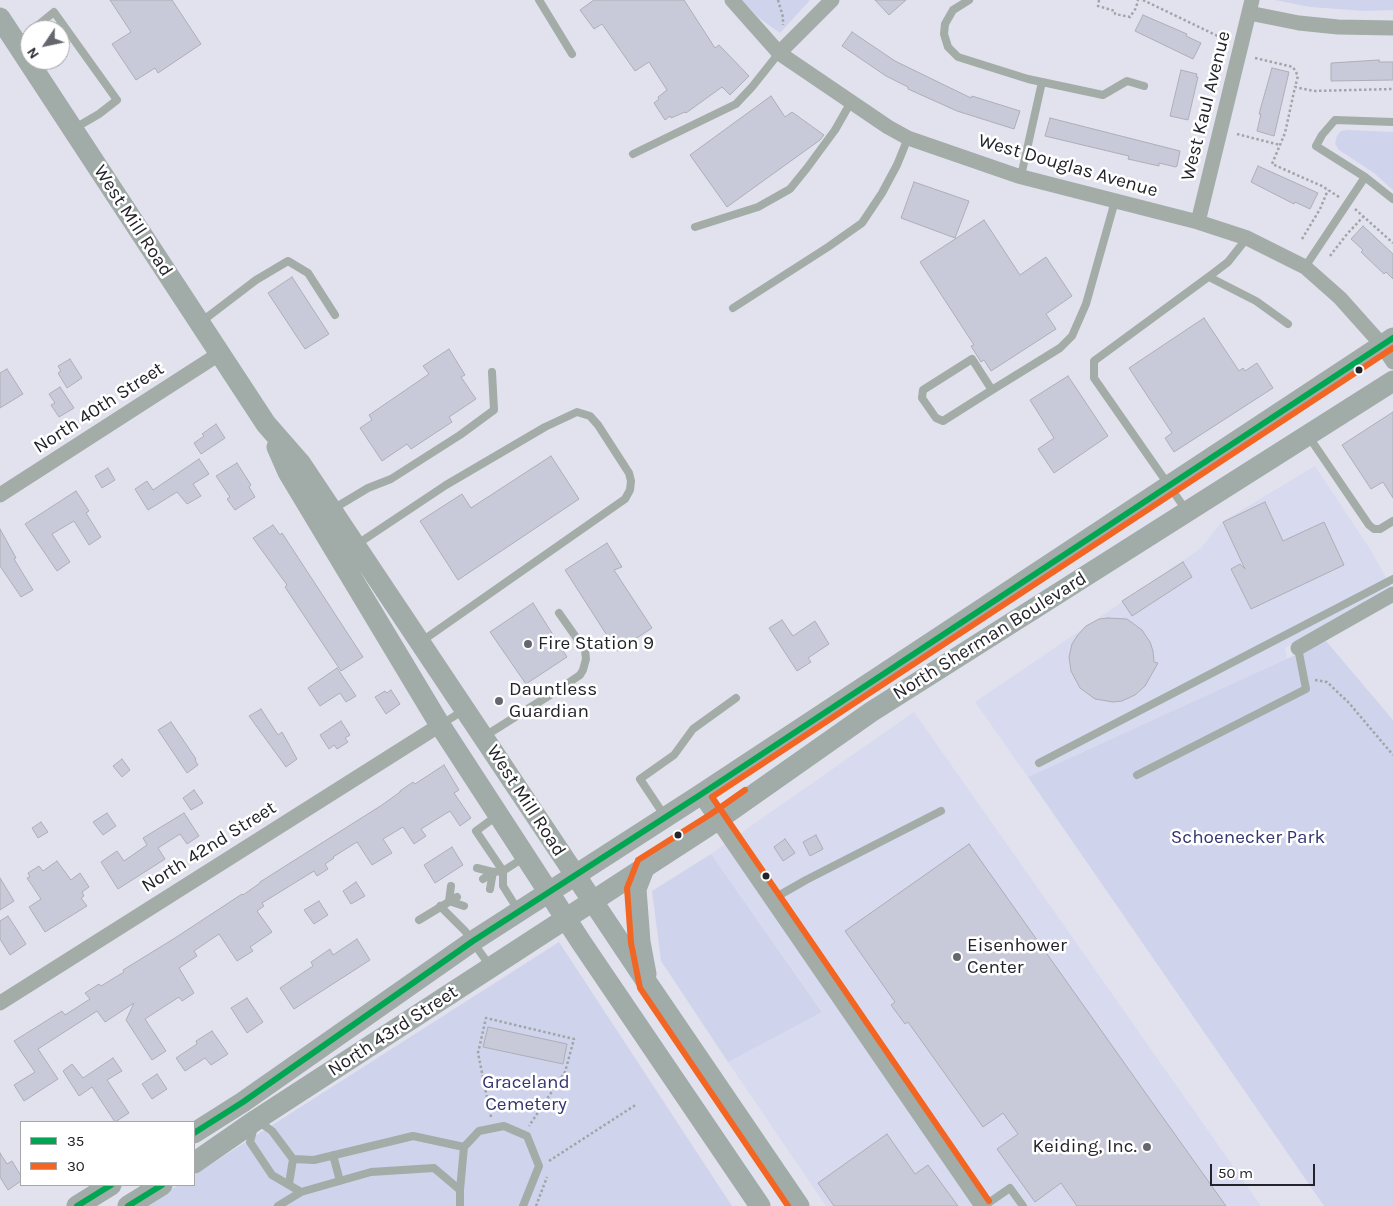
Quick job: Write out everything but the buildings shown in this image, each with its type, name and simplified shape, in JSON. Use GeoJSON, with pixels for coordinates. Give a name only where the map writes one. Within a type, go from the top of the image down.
{"type":"FeatureCollection","features":[{"type":"Feature","properties":{"kind":"main road","name":"West Mill Road"},"geometry":{"type":"LineString","coordinates":[[0,18],[20,31]]}},
{"type":"Feature","properties":{"kind":"main road","name":"West Mill Road"},"geometry":{"type":"LineString","coordinates":[[44,70],[73,129],[219,354],[266,424],[301,464],[648,984],[799,1206]]}},
{"type":"Feature","properties":{"kind":"main road","name":"North Sherman Boulevard"},"geometry":{"type":"LineString","coordinates":[[575,875],[700,795],[1169,485],[1389,348]]}},
{"type":"Feature","properties":{"kind":"main road","name":"North Sherman Boulevard"},"geometry":{"type":"LineString","coordinates":[[593,902],[716,820],[870,712],[1393,381]]}},
{"type":"Feature","properties":{"kind":"main road","name":"West Mill Road"},"geometry":{"type":"LineString","coordinates":[[266,424],[288,472],[440,725],[566,919],[760,1206]]}},
{"type":"Feature","properties":{"kind":"main road"},"geometry":{"type":"LineString","coordinates":[[645,866],[636,889],[640,942],[648,984]]}},
{"type":"Feature","properties":{"kind":"main road","name":"North 43rd Street"},"geometry":{"type":"LineString","coordinates":[[195,1162],[250,1111],[474,941],[575,875]]}},
{"type":"Feature","properties":{"kind":"main road","name":"North 43rd Street"},"geometry":{"type":"LineString","coordinates":[[195,1133],[250,1111],[491,968],[593,902]]}},
{"type":"Feature","properties":{"kind":"main road"},"geometry":{"type":"LineString","coordinates":[[77,1206],[109,1186]]}},
{"type":"Feature","properties":{"kind":"main road"},"geometry":{"type":"LineString","coordinates":[[128,1206],[160,1186]]}},
{"type":"Feature","properties":{"kind":"street","name":"West Douglas Avenue"},"geometry":{"type":"LineString","coordinates":[[732,0],[780,52],[851,102],[908,138],[1021,176],[1198,222],[1247,238],[1305,267],[1340,298],[1389,348]]}},
{"type":"Feature","properties":{"kind":"street"},"geometry":{"type":"LineString","coordinates":[[780,52],[832,0]]}},
{"type":"Feature","properties":{"kind":"street"},"geometry":{"type":"LineString","coordinates":[[1250,7],[1299,23],[1393,28]]}},
{"type":"Feature","properties":{"kind":"street","name":"West Kaul Avenue"},"geometry":{"type":"LineString","coordinates":[[1198,222],[1250,7]]}},
{"type":"Feature","properties":{"kind":"street","name":"North 40th Street"},"geometry":{"type":"LineString","coordinates":[[0,495],[219,354]]}},
{"type":"Feature","properties":{"kind":"street"},"geometry":{"type":"LineString","coordinates":[[1298,648],[1393,594]]}},
{"type":"Feature","properties":{"kind":"street","name":"North 42nd Street"},"geometry":{"type":"LineString","coordinates":[[0,1003],[440,725]]}},
{"type":"Feature","properties":{"kind":"street"},"geometry":{"type":"LineString","coordinates":[[700,795],[983,1206]]}},
{"type":"Feature","properties":{"kind":"lane"},"geometry":{"type":"LineString","coordinates":[[539,0],[572,54]]}},
{"type":"Feature","properties":{"kind":"lane"},"geometry":{"type":"LineString","coordinates":[[969,0],[953,10],[945,24],[944,34],[948,47],[958,56],[1042,82],[1103,95],[1127,81],[1144,86]]}},
{"type":"Feature","properties":{"kind":"lane"},"geometry":{"type":"LineString","coordinates":[[44,20],[54,12],[60,20]]}},
{"type":"Feature","properties":{"kind":"lane"},"geometry":{"type":"LineString","coordinates":[[70,34],[117,100],[99,114],[73,129]]}},
{"type":"Feature","properties":{"kind":"lane"},"geometry":{"type":"LineString","coordinates":[[633,154],[736,104],[780,52]]}},
{"type":"Feature","properties":{"kind":"lane"},"geometry":{"type":"LineString","coordinates":[[1021,176],[1042,82]]}},
{"type":"Feature","properties":{"kind":"lane"},"geometry":{"type":"LineString","coordinates":[[695,227],[758,207],[790,189],[835,130],[851,102]]}},
{"type":"Feature","properties":{"kind":"lane"},"geometry":{"type":"LineString","coordinates":[[1393,122],[1335,120],[1316,146],[1365,177],[1393,199]]}},
{"type":"Feature","properties":{"kind":"lane"},"geometry":{"type":"LineString","coordinates":[[733,308],[862,223],[882,193],[897,165],[908,138]]}},
{"type":"Feature","properties":{"kind":"lane"},"geometry":{"type":"LineString","coordinates":[[1305,267],[1365,177]]}},
{"type":"Feature","properties":{"kind":"lane"},"geometry":{"type":"LineString","coordinates":[[992,390],[972,360],[923,390],[922,398],[936,418],[943,421],[1060,348],[1072,336],[1086,304],[1115,200]]}},
{"type":"Feature","properties":{"kind":"lane"},"geometry":{"type":"LineString","coordinates":[[1187,512],[1094,378],[1094,361],[1228,262],[1247,238]]}},
{"type":"Feature","properties":{"kind":"lane"},"geometry":{"type":"LineString","coordinates":[[199,323],[256,280],[288,261],[308,272],[335,315]]}},
{"type":"Feature","properties":{"kind":"lane"},"geometry":{"type":"LineString","coordinates":[[1209,277],[1256,301],[1288,324]]}},
{"type":"Feature","properties":{"kind":"lane"},"geometry":{"type":"LineString","coordinates":[[331,510],[368,488],[391,479],[460,435],[494,410],[492,372]]}},
{"type":"Feature","properties":{"kind":"lane"},"geometry":{"type":"LineString","coordinates":[[355,545],[446,485],[545,427],[577,412],[590,416],[598,425],[629,473],[631,481],[630,490],[625,499],[421,643]]}},
{"type":"Feature","properties":{"kind":"lane"},"geometry":{"type":"LineString","coordinates":[[1308,435],[1369,525],[1374,529],[1380,529],[1393,521]]}},
{"type":"Feature","properties":{"kind":"lane"},"geometry":{"type":"LineString","coordinates":[[1039,764],[1393,579]]}},
{"type":"Feature","properties":{"kind":"lane"},"geometry":{"type":"LineString","coordinates":[[484,737],[580,675],[586,659],[585,650],[559,613]]}},
{"type":"Feature","properties":{"kind":"lane"},"geometry":{"type":"LineString","coordinates":[[1137,775],[1306,689],[1298,648]]}},
{"type":"Feature","properties":{"kind":"lane"},"geometry":{"type":"LineString","coordinates":[[665,817],[640,779],[674,755],[693,729],[736,698]]}},
{"type":"Feature","properties":{"kind":"lane"},"geometry":{"type":"LineString","coordinates":[[440,725],[465,709]]}},
{"type":"Feature","properties":{"kind":"lane"},"geometry":{"type":"LineString","coordinates":[[771,900],[941,811]]}},
{"type":"Feature","properties":{"kind":"lane"},"geometry":{"type":"LineString","coordinates":[[498,814],[476,831],[503,871],[503,886],[519,911]]}},
{"type":"Feature","properties":{"kind":"lane"},"geometry":{"type":"LineString","coordinates":[[477,868],[493,872],[503,871],[526,857]]}},
{"type":"Feature","properties":{"kind":"lane"},"geometry":{"type":"LineString","coordinates":[[483,878],[493,872]]}},
{"type":"Feature","properties":{"kind":"lane"},"geometry":{"type":"LineString","coordinates":[[490,889],[493,872]]}},
{"type":"Feature","properties":{"kind":"lane"},"geometry":{"type":"LineString","coordinates":[[451,886],[453,899],[464,906]]}},
{"type":"Feature","properties":{"kind":"lane"},"geometry":{"type":"LineString","coordinates":[[418,920],[453,899]]}},
{"type":"Feature","properties":{"kind":"lane"},"geometry":{"type":"LineString","coordinates":[[440,906],[465,930],[491,968]]}},
{"type":"Feature","properties":{"kind":"lane"},"geometry":{"type":"LineString","coordinates":[[250,1111],[272,1131],[292,1159],[289,1184]]}},
{"type":"Feature","properties":{"kind":"lane"},"geometry":{"type":"LineString","coordinates":[[250,1111],[250,1142],[272,1175],[302,1192]]}},
{"type":"Feature","properties":{"kind":"lane"},"geometry":{"type":"LineString","coordinates":[[460,1206],[464,1147],[479,1131],[504,1126],[527,1136],[539,1166],[523,1206]]}},
{"type":"Feature","properties":{"kind":"lane"},"geometry":{"type":"LineString","coordinates":[[292,1159],[314,1160],[413,1136],[464,1147]]}},
{"type":"Feature","properties":{"kind":"lane"},"geometry":{"type":"LineString","coordinates":[[333,1155],[340,1181]]}},
{"type":"Feature","properties":{"kind":"lane"},"geometry":{"type":"LineString","coordinates":[[278,1206],[302,1192],[371,1172],[434,1168],[460,1190]]}},
{"type":"Feature","properties":{"kind":"lane"},"geometry":{"type":"LineString","coordinates":[[983,1206],[1010,1188],[1023,1206]]}},
{"type":"Feature","properties":{"kind":"path"},"geometry":{"type":"LineString","coordinates":[[778,0],[783,17],[783,25]]}},
{"type":"Feature","properties":{"kind":"path"},"geometry":{"type":"LineString","coordinates":[[1100,0],[1098,6],[1115,11],[1115,14],[1130,17],[1136,8],[1138,0]]}},
{"type":"Feature","properties":{"kind":"path"},"geometry":{"type":"LineString","coordinates":[[1144,0],[1226,40]]}},
{"type":"Feature","properties":{"kind":"path"},"geometry":{"type":"LineString","coordinates":[[1255,58],[1293,67],[1298,76],[1295,87]]}},
{"type":"Feature","properties":{"kind":"path"},"geometry":{"type":"LineString","coordinates":[[1237,134],[1280,145]]}},
{"type":"Feature","properties":{"kind":"path"},"geometry":{"type":"LineString","coordinates":[[1302,239],[1320,209],[1328,190]]}},
{"type":"Feature","properties":{"kind":"path"},"geometry":{"type":"LineString","coordinates":[[1330,256],[1364,216]]}},
{"type":"Feature","properties":{"kind":"path"},"geometry":{"type":"LineString","coordinates":[[1304,678],[1327,682],[1349,703],[1393,755]]}},
{"type":"Feature","properties":{"kind":"path"},"geometry":{"type":"LineString","coordinates":[[497,1117],[490,1117],[478,1053],[486,1018],[574,1039],[565,1072],[530,1126],[523,1123]]}},
{"type":"Feature","properties":{"kind":"path"},"geometry":{"type":"LineString","coordinates":[[549,1161],[637,1104]]}},
{"type":"Feature","properties":{"kind":"path"},"geometry":{"type":"LineString","coordinates":[[546,1154],[549,1161],[548,1168]]}},
{"type":"Feature","properties":{"kind":"path"},"geometry":{"type":"LineString","coordinates":[[536,1206],[547,1182],[548,1175]]}},
{"type":"Feature","properties":{"kind":"shaded area"},"geometry":{"type":"Polygon","coordinates":[[[1315,466],[1372,552],[1391,587],[1285,648],[1287,659],[1028,777],[975,702],[1200,549],[1222,522],[1315,466]]]}},
{"type":"Feature","properties":{"kind":"shaded area"},"geometry":{"type":"Polygon","coordinates":[[[914,712],[1261,1206],[826,1206],[728,1062],[822,1011],[711,854],[914,712]]]}},
{"type":"Feature","properties":{"kind":"green space"},"geometry":{"type":"Polygon","coordinates":[[[742,0],[810,0],[780,33],[759,18],[742,0]]]}},
{"type":"Feature","properties":{"kind":"green space"},"geometry":{"type":"Polygon","coordinates":[[[1275,0],[1393,0],[1393,10],[1365,11],[1310,7],[1275,0]]]}},
{"type":"Feature","properties":{"kind":"green space"},"geometry":{"type":"Polygon","coordinates":[[[1341,131],[1393,132],[1393,190],[1374,173],[1339,150],[1335,144],[1337,136],[1341,131]]]}},
{"type":"Feature","properties":{"kind":"green space","name":"Schoenecker Park"},"geometry":{"type":"Polygon","coordinates":[[[1326,641],[1393,720],[1393,1206],[1324,1206],[1028,777],[1326,641]]]}},
{"type":"Feature","properties":{"kind":"green space"},"geometry":{"type":"Polygon","coordinates":[[[711,854],[822,1012],[728,1062],[661,961],[652,891],[711,854]]]}},
{"type":"Feature","properties":{"kind":"green space","name":"Graceland Cemetery"},"geometry":{"type":"Polygon","coordinates":[[[559,942],[732,1206],[145,1206],[176,1186],[195,1186],[195,1174],[559,942]]]}},
{"type":"Feature","properties":{"kind":"transit line","name":"35"},"geometry":{"type":"LineString","coordinates":[[195,1132],[243,1102],[473,941],[700,795],[1393,338]]}},
{"type":"Feature","properties":{"kind":"transit line","name":"30"},"geometry":{"type":"LineString","coordinates":[[989,1201],[712,797],[1393,348]]}},
{"type":"Feature","properties":{"kind":"transit line","name":"30"},"geometry":{"type":"LineString","coordinates":[[745,790],[638,860],[627,888],[631,943],[640,988],[788,1206]]}},
{"type":"Feature","properties":{"kind":"transit line","name":"35"},"geometry":{"type":"LineString","coordinates":[[77,1206],[109,1186]]}},
{"type":"Feature","properties":{"kind":"transit line","name":"35"},"geometry":{"type":"LineString","coordinates":[[128,1206],[160,1186]]}},
{"type":"Feature","properties":{"kind":"place","name":"Fire Station 9"},"geometry":{"type":"Point","coordinates":[528,644]}},
{"type":"Feature","properties":{"kind":"place","name":"Dauntless Guardian"},"geometry":{"type":"Point","coordinates":[499,701]}},
{"type":"Feature","properties":{"kind":"place","name":"Eisenhower Center"},"geometry":{"type":"Point","coordinates":[957,957]}},
{"type":"Feature","properties":{"kind":"place","name":"Keiding, Inc."},"geometry":{"type":"Point","coordinates":[1147,1147]}}]}
